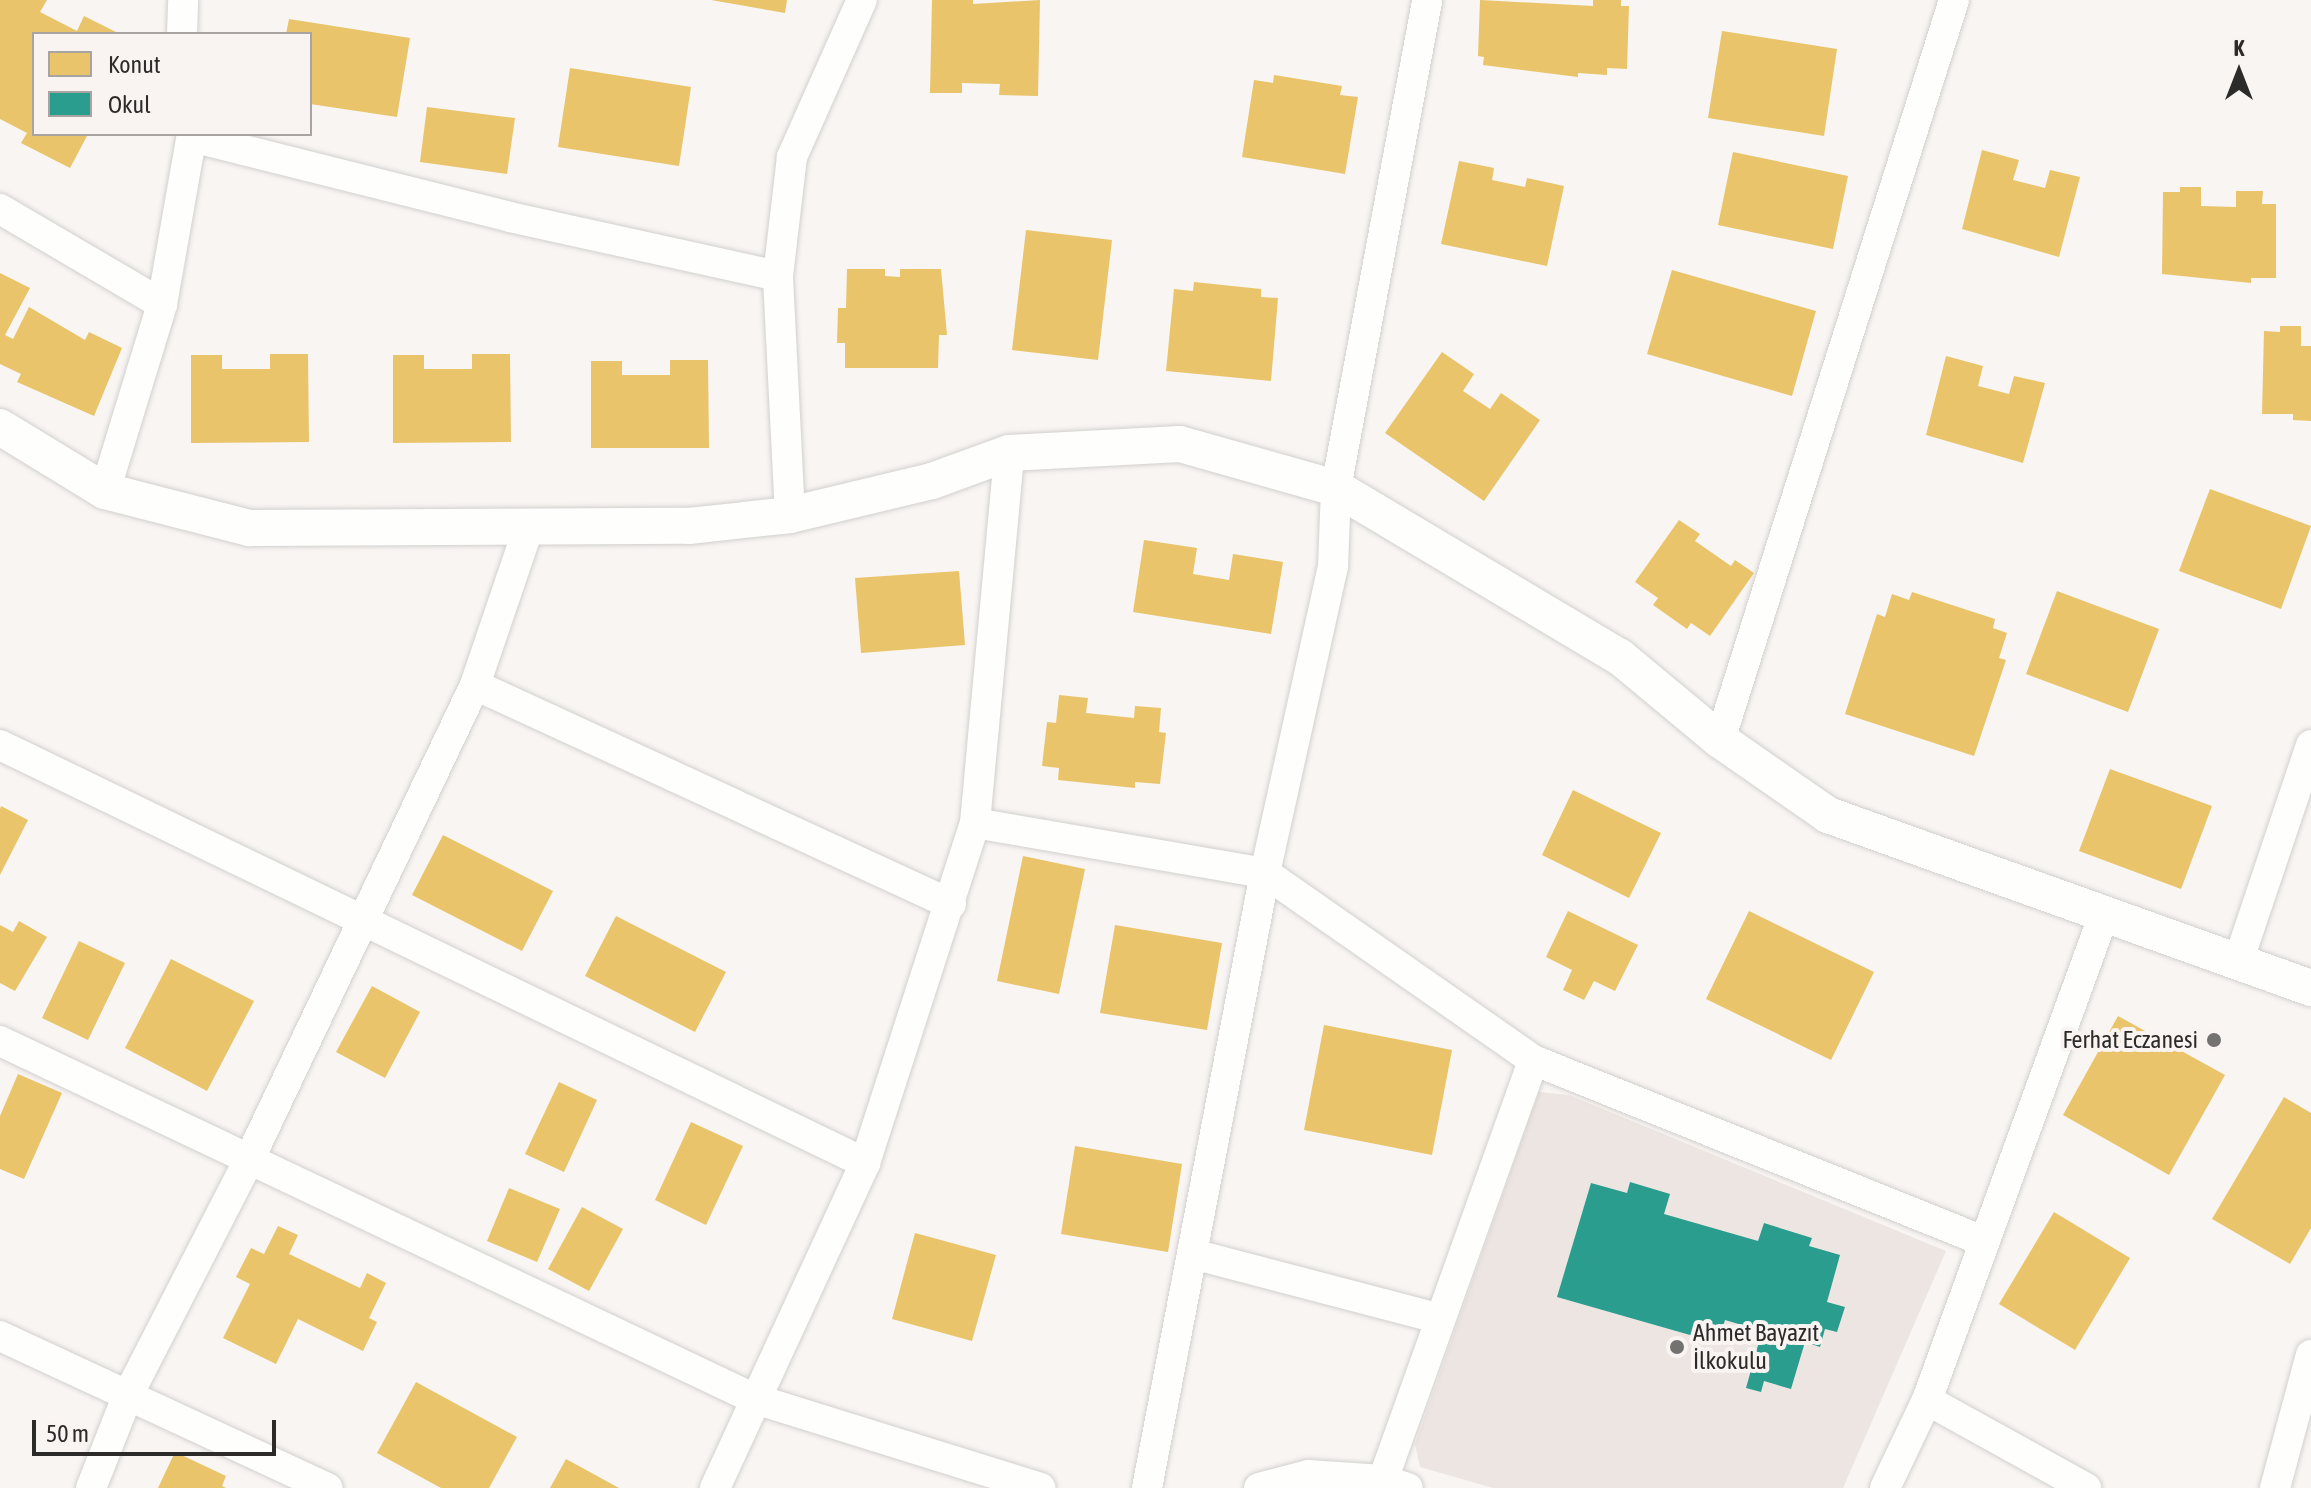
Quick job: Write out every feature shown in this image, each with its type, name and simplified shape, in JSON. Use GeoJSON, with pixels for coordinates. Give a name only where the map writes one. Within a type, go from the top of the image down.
{"type":"FeatureCollection","features":[{"type":"Feature","properties":{"kind":"street"},"geometry":{"type":"LineString","coordinates":[[182,32],[183,0]]}},
{"type":"Feature","properties":{"kind":"street"},"geometry":{"type":"LineString","coordinates":[[790,515],[778,276],[792,157],[862,0]]}},
{"type":"Feature","properties":{"kind":"street"},"geometry":{"type":"LineString","coordinates":[[1147,1488],[1265,873],[1333,567],[1336,488],[1427,0]]}},
{"type":"Feature","properties":{"kind":"street"},"geometry":{"type":"LineString","coordinates":[[1720,740],[1954,0]]}},
{"type":"Feature","properties":{"kind":"street"},"geometry":{"type":"LineString","coordinates":[[105,491],[162,304],[192,136]]}},
{"type":"Feature","properties":{"kind":"street"},"geometry":{"type":"LineString","coordinates":[[196,136],[510,217],[778,276]]}},
{"type":"Feature","properties":{"kind":"street"},"geometry":{"type":"LineString","coordinates":[[0,209],[162,304]]}},
{"type":"Feature","properties":{"kind":"street"},"geometry":{"type":"LineString","coordinates":[[0,427],[105,491],[249,528],[689,526],[790,515],[932,481],[1009,453],[1180,444],[1336,488],[1620,657],[1720,740],[1828,815],[2103,917],[2311,988]]}},
{"type":"Feature","properties":{"kind":"street"},"geometry":{"type":"LineString","coordinates":[[715,1488],[865,1163],[975,823],[1009,453]]}},
{"type":"Feature","properties":{"kind":"street"},"geometry":{"type":"LineString","coordinates":[[91,1488],[127,1397],[248,1162],[475,685],[528,529]]}},
{"type":"Feature","properties":{"kind":"street"},"geometry":{"type":"LineString","coordinates":[[475,685],[951,904]]}},
{"type":"Feature","properties":{"kind":"street"},"geometry":{"type":"LineString","coordinates":[[0,745],[865,1163]]}},
{"type":"Feature","properties":{"kind":"street"},"geometry":{"type":"LineString","coordinates":[[2238,962],[2311,745]]}},
{"type":"Feature","properties":{"kind":"street"},"geometry":{"type":"LineString","coordinates":[[975,823],[1265,873],[1533,1060],[1984,1241]]}},
{"type":"Feature","properties":{"kind":"street"},"geometry":{"type":"LineString","coordinates":[[1885,1488],[1927,1400],[2103,917]]}},
{"type":"Feature","properties":{"kind":"street"},"geometry":{"type":"LineString","coordinates":[[0,1041],[248,1162],[755,1399],[1040,1488]]}},
{"type":"Feature","properties":{"kind":"street"},"geometry":{"type":"LineString","coordinates":[[1259,1488],[1306,1482],[1395,1484],[1440,1319],[1533,1060]]}},
{"type":"Feature","properties":{"kind":"street"},"geometry":{"type":"LineString","coordinates":[[1193,1254],[1440,1319]]}},
{"type":"Feature","properties":{"kind":"street"},"geometry":{"type":"LineString","coordinates":[[0,1336],[327,1488]]}},
{"type":"Feature","properties":{"kind":"street"},"geometry":{"type":"LineString","coordinates":[[2275,1488],[2311,1355]]}},
{"type":"Feature","properties":{"kind":"street"},"geometry":{"type":"LineString","coordinates":[[1927,1400],[2086,1488]]}},
{"type":"Feature","properties":{"kind":"shaded area","name":"Ahmet Bayazıt İlkokulu"},"geometry":{"type":"Polygon","coordinates":[[[1539,1092],[1569,1095],[1946,1251],[1843,1488],[1493,1488],[1420,1467],[1415,1444],[1539,1092]]]}},
{"type":"Feature","properties":{"kind":"building: Konut"},"geometry":{"type":"Polygon","coordinates":[[[0,0],[47,0],[40,12],[77,31],[84,16],[116,32],[32,32],[32,136],[87,136],[70,168],[21,143],[27,133],[0,119],[0,0]]]}},
{"type":"Feature","properties":{"kind":"building: Konut"},"geometry":{"type":"Polygon","coordinates":[[[711,0],[787,0],[785,13],[711,0]]]}},
{"type":"Feature","properties":{"kind":"building: Konut"},"geometry":{"type":"Polygon","coordinates":[[[932,0],[973,0],[973,4],[1040,0],[1038,96],[999,95],[1000,84],[962,83],[962,93],[930,93],[932,0]]]}},
{"type":"Feature","properties":{"kind":"building: Konut"},"geometry":{"type":"Polygon","coordinates":[[[1480,0],[1593,6],[1593,0],[1621,0],[1621,6],[1629,6],[1627,69],[1607,68],[1607,75],[1578,73],[1578,77],[1483,65],[1484,57],[1478,56],[1480,0]]]}},
{"type":"Feature","properties":{"kind":"building: Konut"},"geometry":{"type":"Polygon","coordinates":[[[289,19],[410,38],[397,117],[312,104],[312,32],[286,32],[289,19]]]}},
{"type":"Feature","properties":{"kind":"building: Konut"},"geometry":{"type":"Polygon","coordinates":[[[1722,31],[1837,49],[1824,136],[1708,118],[1722,31]]]}},
{"type":"Feature","properties":{"kind":"building: Konut"},"geometry":{"type":"Polygon","coordinates":[[[570,68],[691,87],[679,166],[558,147],[570,68]]]}},
{"type":"Feature","properties":{"kind":"building: Konut"},"geometry":{"type":"Polygon","coordinates":[[[1274,75],[1342,86],[1340,95],[1358,97],[1345,174],[1242,157],[1254,80],[1273,83],[1274,75]]]}},
{"type":"Feature","properties":{"kind":"building: Konut"},"geometry":{"type":"Polygon","coordinates":[[[427,107],[515,118],[507,174],[420,162],[427,107]]]}},
{"type":"Feature","properties":{"kind":"building: Konut"},"geometry":{"type":"Polygon","coordinates":[[[1982,150],[2019,160],[2013,180],[2045,188],[2050,170],[2080,177],[2059,257],[1962,229],[1982,150]]]}},
{"type":"Feature","properties":{"kind":"building: Konut"},"geometry":{"type":"Polygon","coordinates":[[[1733,152],[1848,176],[1833,249],[1718,225],[1733,152]]]}},
{"type":"Feature","properties":{"kind":"building: Konut"},"geometry":{"type":"Polygon","coordinates":[[[1459,161],[1494,168],[1492,180],[1525,187],[1527,178],[1564,186],[1547,266],[1441,244],[1459,161]]]}},
{"type":"Feature","properties":{"kind":"building: Konut"},"geometry":{"type":"Polygon","coordinates":[[[2180,187],[2201,187],[2201,206],[2236,207],[2236,191],[2263,191],[2262,204],[2276,204],[2276,278],[2251,278],[2251,283],[2162,274],[2163,192],[2180,192],[2180,187]]]}},
{"type":"Feature","properties":{"kind":"building: Konut"},"geometry":{"type":"Polygon","coordinates":[[[1026,230],[1112,240],[1098,360],[1012,350],[1026,230]]]}},
{"type":"Feature","properties":{"kind":"building: Konut"},"geometry":{"type":"Polygon","coordinates":[[[847,269],[885,269],[885,276],[900,277],[900,269],[941,269],[947,335],[939,335],[938,368],[845,368],[845,343],[837,343],[838,308],[846,308],[847,269]]]}},
{"type":"Feature","properties":{"kind":"building: Konut"},"geometry":{"type":"Polygon","coordinates":[[[1672,270],[1816,311],[1792,396],[1647,354],[1672,270]]]}},
{"type":"Feature","properties":{"kind":"building: Konut"},"geometry":{"type":"Polygon","coordinates":[[[0,273],[30,288],[5,335],[13,339],[29,307],[85,340],[89,332],[122,348],[94,416],[17,382],[21,374],[0,364],[0,273]]]}},
{"type":"Feature","properties":{"kind":"building: Konut"},"geometry":{"type":"Polygon","coordinates":[[[1194,282],[1261,289],[1261,297],[1278,298],[1271,381],[1166,371],[1174,289],[1193,291],[1194,282]]]}},
{"type":"Feature","properties":{"kind":"building: Konut"},"geometry":{"type":"Polygon","coordinates":[[[2280,326],[2301,326],[2301,346],[2311,346],[2311,421],[2293,420],[2293,414],[2262,414],[2264,331],[2280,332],[2280,326]]]}},
{"type":"Feature","properties":{"kind":"building: Konut"},"geometry":{"type":"Polygon","coordinates":[[[1442,352],[1474,374],[1463,391],[1490,409],[1501,393],[1540,420],[1484,501],[1385,433],[1442,352]]]}},
{"type":"Feature","properties":{"kind":"building: Konut"},"geometry":{"type":"Polygon","coordinates":[[[270,354],[308,354],[309,442],[191,443],[191,355],[222,355],[222,369],[270,369],[270,354]]]}},
{"type":"Feature","properties":{"kind":"building: Konut"},"geometry":{"type":"Polygon","coordinates":[[[472,354],[510,354],[511,442],[393,443],[393,355],[424,355],[424,369],[472,369],[472,354]]]}},
{"type":"Feature","properties":{"kind":"building: Konut"},"geometry":{"type":"Polygon","coordinates":[[[1946,356],[1983,366],[1978,386],[2009,394],[2014,376],[2045,383],[2023,463],[1926,435],[1946,356]]]}},
{"type":"Feature","properties":{"kind":"building: Konut"},"geometry":{"type":"Polygon","coordinates":[[[670,360],[708,360],[709,448],[591,448],[591,361],[622,361],[622,375],[670,375],[670,360]]]}},
{"type":"Feature","properties":{"kind":"building: Konut"},"geometry":{"type":"Polygon","coordinates":[[[2210,489],[2311,526],[2281,609],[2179,571],[2210,489]]]}},
{"type":"Feature","properties":{"kind":"building: Konut"},"geometry":{"type":"Polygon","coordinates":[[[1679,520],[1700,534],[1695,541],[1731,566],[1735,560],[1754,573],[1710,636],[1691,623],[1687,629],[1653,605],[1658,598],[1635,582],[1679,520]]]}},
{"type":"Feature","properties":{"kind":"building: Konut"},"geometry":{"type":"Polygon","coordinates":[[[1144,540],[1197,548],[1193,574],[1229,580],[1233,554],[1283,562],[1271,634],[1133,612],[1144,540]]]}},
{"type":"Feature","properties":{"kind":"building: Konut"},"geometry":{"type":"Polygon","coordinates":[[[959,571],[965,645],[861,653],[855,578],[959,571]]]}},
{"type":"Feature","properties":{"kind":"building: Konut"},"geometry":{"type":"Polygon","coordinates":[[[2057,591],[2159,629],[2128,712],[2026,674],[2057,591]]]}},
{"type":"Feature","properties":{"kind":"building: Konut"},"geometry":{"type":"Polygon","coordinates":[[[1912,592],[1995,619],[1993,628],[2007,633],[1999,658],[2006,660],[1974,756],[1845,714],[1877,614],[1885,617],[1892,594],[1909,600],[1912,592]]]}},
{"type":"Feature","properties":{"kind":"building: Konut"},"geometry":{"type":"Polygon","coordinates":[[[1059,695],[1088,698],[1086,713],[1134,718],[1135,706],[1161,708],[1159,732],[1166,733],[1160,784],[1135,782],[1135,788],[1058,780],[1059,768],[1042,766],[1047,722],[1056,723],[1059,695]]]}},
{"type":"Feature","properties":{"kind":"building: Konut"},"geometry":{"type":"Polygon","coordinates":[[[2110,769],[2212,806],[2181,889],[2079,851],[2110,769]]]}},
{"type":"Feature","properties":{"kind":"building: Konut"},"geometry":{"type":"Polygon","coordinates":[[[1573,790],[1661,833],[1629,898],[1542,855],[1573,790]]]}},
{"type":"Feature","properties":{"kind":"building: Konut"},"geometry":{"type":"Polygon","coordinates":[[[1,806],[28,820],[0,875],[0,809],[1,806]]]}},
{"type":"Feature","properties":{"kind":"building: Konut"},"geometry":{"type":"Polygon","coordinates":[[[443,835],[553,891],[522,951],[412,895],[443,835]]]}},
{"type":"Feature","properties":{"kind":"building: Konut"},"geometry":{"type":"Polygon","coordinates":[[[1023,856],[1085,869],[1059,994],[997,981],[1023,856]]]}},
{"type":"Feature","properties":{"kind":"building: Konut"},"geometry":{"type":"Polygon","coordinates":[[[1568,911],[1638,945],[1615,991],[1594,981],[1584,1000],[1563,990],[1572,970],[1546,957],[1568,911]]]}},
{"type":"Feature","properties":{"kind":"building: Konut"},"geometry":{"type":"Polygon","coordinates":[[[1749,911],[1874,972],[1831,1060],[1706,999],[1749,911]]]}},
{"type":"Feature","properties":{"kind":"building: Konut"},"geometry":{"type":"Polygon","coordinates":[[[616,916],[726,972],[695,1032],[585,976],[616,916]]]}},
{"type":"Feature","properties":{"kind":"building: Konut"},"geometry":{"type":"Polygon","coordinates":[[[19,921],[47,937],[15,991],[0,983],[0,925],[13,932],[19,921]]]}},
{"type":"Feature","properties":{"kind":"building: Konut"},"geometry":{"type":"Polygon","coordinates":[[[1115,925],[1222,943],[1207,1030],[1100,1013],[1115,925]]]}},
{"type":"Feature","properties":{"kind":"building: Konut"},"geometry":{"type":"Polygon","coordinates":[[[79,941],[125,963],[88,1040],[42,1018],[79,941]]]}},
{"type":"Feature","properties":{"kind":"building: Konut"},"geometry":{"type":"Polygon","coordinates":[[[171,959],[254,1001],[207,1091],[125,1048],[171,959]]]}},
{"type":"Feature","properties":{"kind":"building: Konut"},"geometry":{"type":"Polygon","coordinates":[[[372,986],[420,1012],[385,1078],[336,1052],[372,986]]]}},
{"type":"Feature","properties":{"kind":"building: Konut"},"geometry":{"type":"Polygon","coordinates":[[[2118,1016],[2225,1075],[2169,1175],[2063,1115],[2118,1016]]]}},
{"type":"Feature","properties":{"kind":"building: Konut"},"geometry":{"type":"Polygon","coordinates":[[[1324,1025],[1452,1050],[1432,1155],[1304,1130],[1324,1025]]]}},
{"type":"Feature","properties":{"kind":"building: Konut"},"geometry":{"type":"Polygon","coordinates":[[[18,1074],[62,1093],[24,1179],[0,1169],[0,1116],[18,1074]]]}},
{"type":"Feature","properties":{"kind":"building: Konut"},"geometry":{"type":"Polygon","coordinates":[[[559,1082],[597,1100],[564,1172],[525,1154],[559,1082]]]}},
{"type":"Feature","properties":{"kind":"building: Konut"},"geometry":{"type":"Polygon","coordinates":[[[2284,1097],[2311,1113],[2311,1228],[2290,1264],[2212,1219],[2284,1097]]]}},
{"type":"Feature","properties":{"kind":"building: Konut"},"geometry":{"type":"Polygon","coordinates":[[[691,1122],[743,1146],[706,1225],[655,1200],[691,1122]]]}},
{"type":"Feature","properties":{"kind":"building: Konut"},"geometry":{"type":"Polygon","coordinates":[[[1075,1146],[1182,1164],[1168,1252],[1061,1234],[1075,1146]]]}},
{"type":"Feature","properties":{"kind":"building: Konut"},"geometry":{"type":"Polygon","coordinates":[[[509,1188],[560,1209],[537,1262],[487,1241],[509,1188]]]}},
{"type":"Feature","properties":{"kind":"building: Konut"},"geometry":{"type":"Polygon","coordinates":[[[582,1207],[623,1229],[589,1291],[548,1269],[582,1207]]]}},
{"type":"Feature","properties":{"kind":"building: Konut"},"geometry":{"type":"Polygon","coordinates":[[[2054,1212],[2130,1258],[2075,1350],[1999,1304],[2054,1212]]]}},
{"type":"Feature","properties":{"kind":"building: Konut"},"geometry":{"type":"Polygon","coordinates":[[[278,1226],[298,1235],[289,1254],[360,1288],[367,1273],[386,1283],[369,1318],[377,1322],[363,1351],[298,1319],[276,1364],[223,1338],[250,1284],[236,1277],[251,1248],[264,1254],[278,1226]]]}},
{"type":"Feature","properties":{"kind":"building: Konut"},"geometry":{"type":"Polygon","coordinates":[[[915,1233],[996,1255],[972,1341],[892,1319],[915,1233]]]}},
{"type":"Feature","properties":{"kind":"building: Konut"},"geometry":{"type":"Polygon","coordinates":[[[416,1382],[517,1437],[489,1488],[441,1488],[377,1453],[416,1382]]]}},
{"type":"Feature","properties":{"kind":"building: Konut"},"geometry":{"type":"Polygon","coordinates":[[[175,1452],[226,1476],[222,1486],[226,1488],[158,1488],[175,1452]]]}},
{"type":"Feature","properties":{"kind":"building: Konut"},"geometry":{"type":"Polygon","coordinates":[[[566,1459],[619,1488],[550,1488],[566,1459]]]}},
{"type":"Feature","properties":{"kind":"building: Okul"},"geometry":{"type":"Polygon","coordinates":[[[1630,1182],[1670,1194],[1664,1214],[1758,1241],[1764,1223],[1812,1238],[1809,1246],[1840,1255],[1827,1302],[1845,1307],[1837,1332],[1825,1329],[1820,1347],[1805,1342],[1791,1389],[1764,1381],[1761,1392],[1746,1388],[1762,1331],[1725,1320],[1718,1343],[1557,1297],[1591,1183],[1627,1193],[1630,1182]]]}},
{"type":"Feature","properties":{"kind":"place","name":"Ferhat Eczanesi"},"geometry":{"type":"Point","coordinates":[2214,1040]}},
{"type":"Feature","properties":{"kind":"place","name":"Ahmet Bayazıt İlkokulu"},"geometry":{"type":"Point","coordinates":[1677,1347]}}]}
